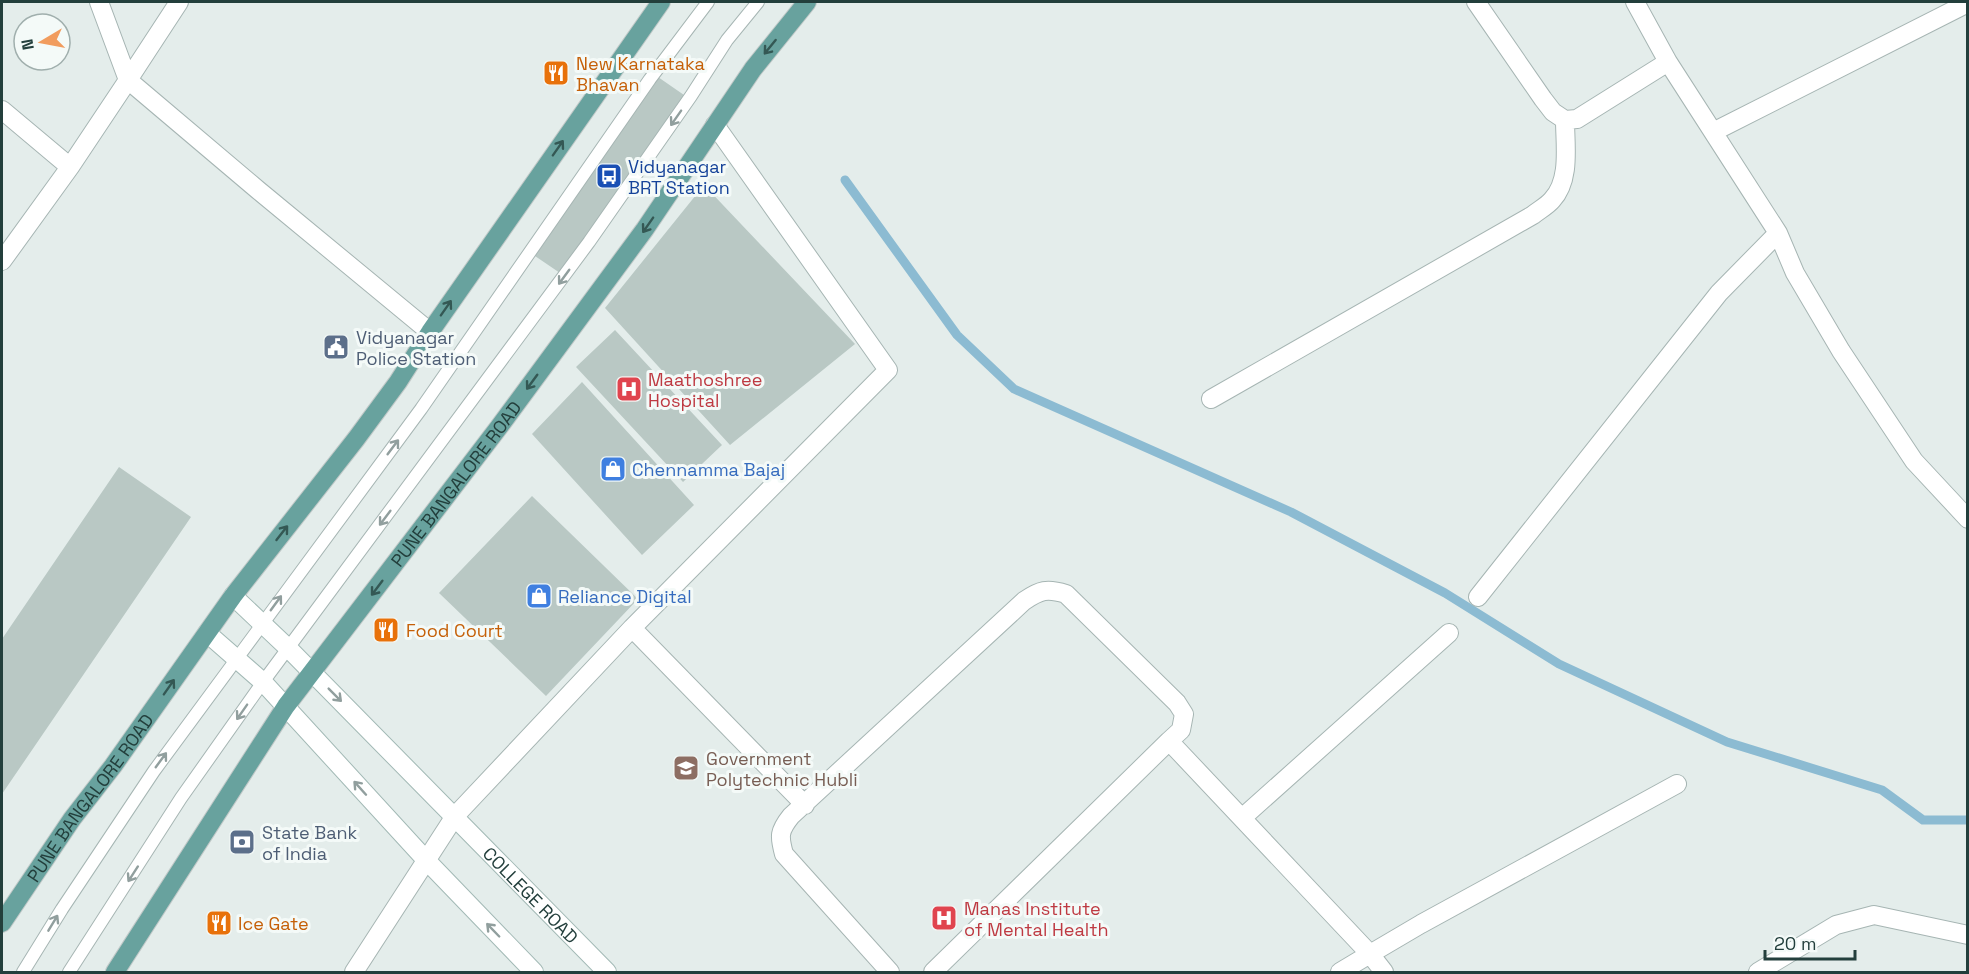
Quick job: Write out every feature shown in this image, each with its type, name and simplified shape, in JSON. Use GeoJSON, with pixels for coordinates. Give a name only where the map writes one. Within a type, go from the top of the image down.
{"type":"FeatureCollection","features":[{"type":"Feature","properties":{"kind":"main road","name":"PUNE BANGALORE ROAD"},"geometry":{"type":"LineString","coordinates":[[2,923],[72,819],[119,757],[233,596],[398,382],[430,332],[661,2]]}},
{"type":"Feature","properties":{"kind":"main road","name":"PUNE BANGALORE ROAD"},"geometry":{"type":"LineString","coordinates":[[115,972],[286,706],[499,427],[624,257],[753,69],[807,2]]}},
{"type":"Feature","properties":{"kind":"street"},"geometry":{"type":"LineString","coordinates":[[99,2],[128,80],[430,332]]}},
{"type":"Feature","properties":{"kind":"street"},"geometry":{"type":"LineString","coordinates":[[2,261],[70,167],[178,2]]}},
{"type":"Feature","properties":{"kind":"street"},"geometry":{"type":"LineString","coordinates":[[1476,2],[1543,99],[1553,112],[1565,120],[1577,119],[1591,112],[1668,62]]}},
{"type":"Feature","properties":{"kind":"street"},"geometry":{"type":"LineString","coordinates":[[1635,2],[1668,62],[1778,233],[1795,273],[1836,341],[1914,461],[1968,519]]}},
{"type":"Feature","properties":{"kind":"street"},"geometry":{"type":"LineString","coordinates":[[1713,132],[1968,3]]}},
{"type":"Feature","properties":{"kind":"street"},"geometry":{"type":"LineString","coordinates":[[2,110],[70,167]]}},
{"type":"Feature","properties":{"kind":"street"},"geometry":{"type":"LineString","coordinates":[[1211,399],[1522,221],[1546,205],[1562,184],[1565,120]]}},
{"type":"Feature","properties":{"kind":"street"},"geometry":{"type":"LineString","coordinates":[[354,972],[455,816],[632,628],[888,370],[715,125]]}},
{"type":"Feature","properties":{"kind":"street"},"geometry":{"type":"LineString","coordinates":[[1478,597],[1719,293],[1778,233]]}},
{"type":"Feature","properties":{"kind":"street"},"geometry":{"type":"LineString","coordinates":[[890,972],[784,854],[780,838],[783,826],[791,816],[1024,601],[1037,592],[1052,589],[1066,594],[1177,703],[1184,714],[1181,730],[933,972]]}},
{"type":"Feature","properties":{"kind":"street","name":"COLLEGE ROAD"},"geometry":{"type":"LineString","coordinates":[[233,596],[312,672],[607,972]]}},
{"type":"Feature","properties":{"kind":"street"},"geometry":{"type":"LineString","coordinates":[[632,628],[805,805]]}},
{"type":"Feature","properties":{"kind":"street"},"geometry":{"type":"LineString","coordinates":[[207,633],[263,682],[426,860],[534,972]]}},
{"type":"Feature","properties":{"kind":"street"},"geometry":{"type":"LineString","coordinates":[[1242,818],[1449,633]]}},
{"type":"Feature","properties":{"kind":"street"},"geometry":{"type":"LineString","coordinates":[[1169,741],[1370,954],[1384,972]]}},
{"type":"Feature","properties":{"kind":"street"},"geometry":{"type":"LineString","coordinates":[[1340,972],[1431,918],[1677,784]]}},
{"type":"Feature","properties":{"kind":"street"},"geometry":{"type":"LineString","coordinates":[[1758,972],[1836,925],[1874,915],[1968,935]]}},
{"type":"Feature","properties":{"kind":"lane"},"geometry":{"type":"LineString","coordinates":[[23,972],[147,781],[236,657],[421,409],[637,98],[708,2]]}},
{"type":"Feature","properties":{"kind":"lane"},"geometry":{"type":"LineString","coordinates":[[69,972],[182,798],[263,682],[589,242],[691,96],[727,40],[758,2]]}},
{"type":"Feature","properties":{"kind":"building","name":"Vidyanagar BRT Station"},"geometry":{"type":"Polygon","coordinates":[[[658,77],[684,95],[560,273],[535,256],[658,77]]]}},
{"type":"Feature","properties":{"kind":"building"},"geometry":{"type":"Polygon","coordinates":[[[704,185],[855,344],[730,445],[605,308],[704,185]]]}},
{"type":"Feature","properties":{"kind":"building"},"geometry":{"type":"Polygon","coordinates":[[[615,330],[722,445],[683,482],[576,367],[615,330]]]}},
{"type":"Feature","properties":{"kind":"building","name":"Chennamma Bajaj"},"geometry":{"type":"Polygon","coordinates":[[[582,382],[694,505],[642,555],[532,434],[582,382]]]}},
{"type":"Feature","properties":{"kind":"building"},"geometry":{"type":"Polygon","coordinates":[[[119,467],[191,517],[2,794],[2,639],[119,467]]]}},
{"type":"Feature","properties":{"kind":"building","name":"Reliance Digital"},"geometry":{"type":"Polygon","coordinates":[[[532,496],[638,599],[546,696],[439,593],[532,496]]]}},
{"type":"Feature","properties":{"kind":"waterway"},"geometry":{"type":"LineString","coordinates":[[845,180],[957,335],[1014,389],[1291,512],[1445,593],[1559,664],[1727,742],[1882,790],[1923,820],[1968,820]]}},
{"type":"Feature","properties":{"kind":"place","name":"New Karnataka Bhavan"},"geometry":{"type":"Point","coordinates":[556,73]}},
{"type":"Feature","properties":{"kind":"place","name":"Vidyanagar BRT Station"},"geometry":{"type":"Point","coordinates":[609,176]}},
{"type":"Feature","properties":{"kind":"place","name":"Vidyanagar Police Station"},"geometry":{"type":"Point","coordinates":[336,347]}},
{"type":"Feature","properties":{"kind":"place","name":"Maathoshree Hospital"},"geometry":{"type":"Point","coordinates":[629,389]}},
{"type":"Feature","properties":{"kind":"place","name":"Chennamma Bajaj"},"geometry":{"type":"Point","coordinates":[613,469]}},
{"type":"Feature","properties":{"kind":"place","name":"Reliance Digital"},"geometry":{"type":"Point","coordinates":[539,596]}},
{"type":"Feature","properties":{"kind":"place","name":"Food Court"},"geometry":{"type":"Point","coordinates":[386,630]}},
{"type":"Feature","properties":{"kind":"place","name":"Government Polytechnic Hubli"},"geometry":{"type":"Point","coordinates":[686,768]}},
{"type":"Feature","properties":{"kind":"place","name":"State Bank of India"},"geometry":{"type":"Point","coordinates":[242,842]}},
{"type":"Feature","properties":{"kind":"place","name":"Manas Institute of Mental Health"},"geometry":{"type":"Point","coordinates":[944,918]}},
{"type":"Feature","properties":{"kind":"place","name":"Ice Gate"},"geometry":{"type":"Point","coordinates":[219,923]}}]}
